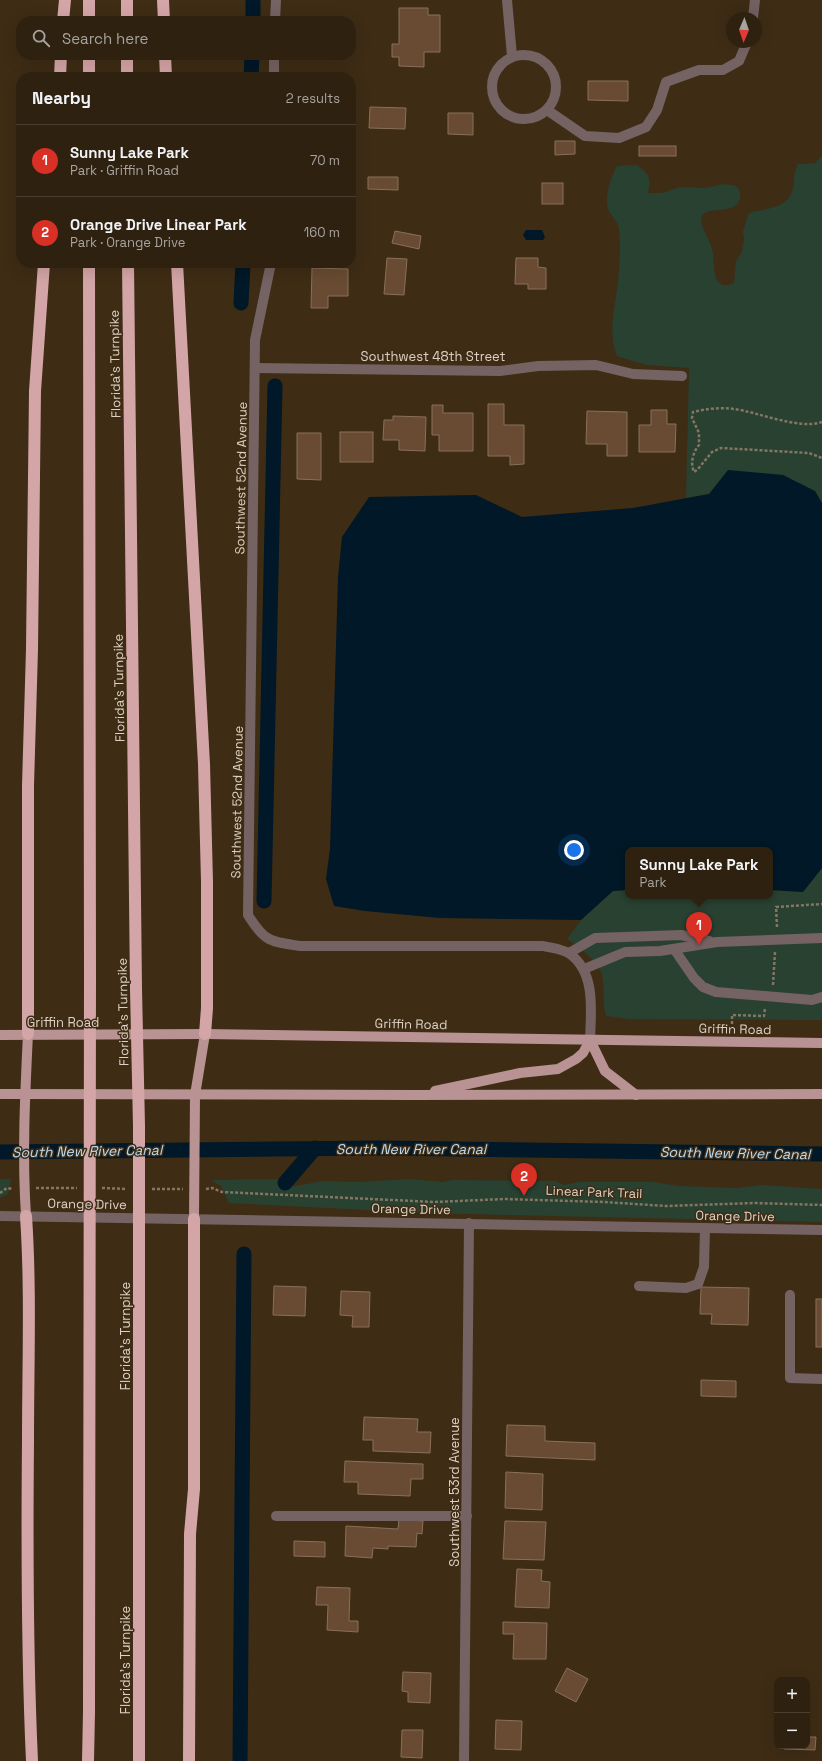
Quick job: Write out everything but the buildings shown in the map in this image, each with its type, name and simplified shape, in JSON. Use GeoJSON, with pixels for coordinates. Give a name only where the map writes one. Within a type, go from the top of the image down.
{"type":"FeatureCollection","features":[{"type":"Feature","properties":{"kind":"highway"},"geometry":{"type":"LineString","coordinates":[[63,16],[64,0]]}},
{"type":"Feature","properties":{"kind":"highway"},"geometry":{"type":"LineString","coordinates":[[89,0],[89,16]]}},
{"type":"Feature","properties":{"kind":"highway"},"geometry":{"type":"LineString","coordinates":[[127,0],[127,16]]}},
{"type":"Feature","properties":{"kind":"highway"},"geometry":{"type":"LineString","coordinates":[[163,0],[164,16]]}},
{"type":"Feature","properties":{"kind":"highway"},"geometry":{"type":"LineString","coordinates":[[60,72],[62,60]]}},
{"type":"Feature","properties":{"kind":"highway"},"geometry":{"type":"LineString","coordinates":[[89,60],[89,72]]}},
{"type":"Feature","properties":{"kind":"highway"},"geometry":{"type":"LineString","coordinates":[[127,60],[127,72]]}},
{"type":"Feature","properties":{"kind":"highway"},"geometry":{"type":"LineString","coordinates":[[165,60],[166,72]]}},
{"type":"Feature","properties":{"kind":"highway"},"geometry":{"type":"LineString","coordinates":[[28,1034],[28,786],[32,649],[35,391],[44,268]]}},
{"type":"Feature","properties":{"kind":"highway","name":"Florida's Turnpike"},"geometry":{"type":"LineString","coordinates":[[88,1761],[90,976],[89,268]]}},
{"type":"Feature","properties":{"kind":"highway","name":"Florida's Turnpike"},"geometry":{"type":"LineString","coordinates":[[128,268],[136,989],[139,1126],[139,1761]]}},
{"type":"Feature","properties":{"kind":"highway"},"geometry":{"type":"LineString","coordinates":[[177,268],[205,795],[207,1008],[205,1034]]}},
{"type":"Feature","properties":{"kind":"highway"},"geometry":{"type":"LineString","coordinates":[[26,1216],[29,1319],[28,1679],[32,1761]]}},
{"type":"Feature","properties":{"kind":"highway"},"geometry":{"type":"LineString","coordinates":[[189,1761],[190,1534],[194,1489],[194,1219]]}},
{"type":"Feature","properties":{"kind":"main road"},"geometry":{"type":"LineString","coordinates":[[26,1216],[24,1181],[25,1094],[28,1034]]}},
{"type":"Feature","properties":{"kind":"main road","name":"Griffin Road"},"geometry":{"type":"LineString","coordinates":[[0,1035],[205,1034],[822,1043]]}},
{"type":"Feature","properties":{"kind":"main road"},"geometry":{"type":"LineString","coordinates":[[194,1219],[195,1095],[205,1034]]}},
{"type":"Feature","properties":{"kind":"main road"},"geometry":{"type":"LineString","coordinates":[[590,1040],[605,1071],[636,1095]]}},
{"type":"Feature","properties":{"kind":"main road"},"geometry":{"type":"LineString","coordinates":[[414,1096],[520,1073],[558,1069],[576,1060],[583,1053],[590,1040]]}},
{"type":"Feature","properties":{"kind":"main road"},"geometry":{"type":"LineString","coordinates":[[0,1094],[414,1096],[822,1094]]}},
{"type":"Feature","properties":{"kind":"street"},"geometry":{"type":"LineString","coordinates":[[275,16],[276,0]]}},
{"type":"Feature","properties":{"kind":"street"},"geometry":{"type":"LineString","coordinates":[[506,0],[512,56]]}},
{"type":"Feature","properties":{"kind":"street"},"geometry":{"type":"LineString","coordinates":[[754,12],[756,0]]}},
{"type":"Feature","properties":{"kind":"street"},"geometry":{"type":"LineString","coordinates":[[547,110],[585,136],[619,138],[646,127],[657,110],[666,82],[698,70],[723,70],[739,61],[744,48]]}},
{"type":"Feature","properties":{"kind":"street"},"geometry":{"type":"LineString","coordinates":[[524,54],[537,56],[548,64],[554,74],[557,87],[554,99],[547,110],[537,117],[524,119],[512,117],[501,110],[494,99],[492,87],[494,74],[501,64],[512,56],[524,54]]}},
{"type":"Feature","properties":{"kind":"street"},"geometry":{"type":"LineString","coordinates":[[274,60],[274,72]]}},
{"type":"Feature","properties":{"kind":"street","name":"Southwest 52nd Avenue"},"geometry":{"type":"LineString","coordinates":[[270,268],[255,340],[248,915],[260,933],[276,943],[300,946],[543,946],[569,953]]}},
{"type":"Feature","properties":{"kind":"street","name":"Southwest 48th Street"},"geometry":{"type":"LineString","coordinates":[[255,368],[500,371],[538,366],[596,365],[633,374],[682,376]]}},
{"type":"Feature","properties":{"kind":"street"},"geometry":{"type":"LineString","coordinates":[[590,1040],[591,999],[584,969],[569,953],[595,938],[681,935],[717,942]]}},
{"type":"Feature","properties":{"kind":"street"},"geometry":{"type":"LineString","coordinates":[[584,969],[625,952],[660,951],[717,942],[822,938]]}},
{"type":"Feature","properties":{"kind":"street"},"geometry":{"type":"LineString","coordinates":[[674,949],[694,978],[703,987],[716,992],[812,1000],[822,997]]}},
{"type":"Feature","properties":{"kind":"street","name":"Orange Drive"},"geometry":{"type":"LineString","coordinates":[[0,1216],[822,1230]]}},
{"type":"Feature","properties":{"kind":"street","name":"Southwest 53rd Avenue"},"geometry":{"type":"LineString","coordinates":[[464,1761],[469,1223]]}},
{"type":"Feature","properties":{"kind":"street"},"geometry":{"type":"LineString","coordinates":[[639,1286],[686,1288],[698,1284],[704,1267],[705,1228]]}},
{"type":"Feature","properties":{"kind":"street"},"geometry":{"type":"LineString","coordinates":[[790,1296],[790,1378],[822,1379]]}},
{"type":"Feature","properties":{"kind":"street"},"geometry":{"type":"LineString","coordinates":[[276,1516],[467,1516]]}},
{"type":"Feature","properties":{"kind":"path"},"geometry":{"type":"LineString","coordinates":[[822,422],[806,424],[733,409],[718,408],[694,412],[692,418],[699,433],[699,445],[695,451],[691,467],[694,472],[712,452],[721,448],[809,453],[822,458]]}},
{"type":"Feature","properties":{"kind":"path"},"geometry":{"type":"LineString","coordinates":[[777,928],[776,907],[822,904]]}},
{"type":"Feature","properties":{"kind":"path"},"geometry":{"type":"LineString","coordinates":[[773,986],[775,945]]}},
{"type":"Feature","properties":{"kind":"path"},"geometry":{"type":"LineString","coordinates":[[732,1024],[732,1015],[764,1016],[765,1007],[771,1007]]}},
{"type":"Feature","properties":{"kind":"path"},"geometry":{"type":"LineString","coordinates":[[0,1193],[7,1188],[10,1189]]}},
{"type":"Feature","properties":{"kind":"path"},"geometry":{"type":"LineString","coordinates":[[38,1188],[77,1188]]}},
{"type":"Feature","properties":{"kind":"path"},"geometry":{"type":"LineString","coordinates":[[101,1188],[133,1189]]}},
{"type":"Feature","properties":{"kind":"path","name":"Linear Park Trail"},"geometry":{"type":"LineString","coordinates":[[208,1189],[212,1188],[222,1192],[435,1202],[504,1199],[604,1202],[666,1206],[755,1203],[822,1205]]}},
{"type":"Feature","properties":{"kind":"path"},"geometry":{"type":"LineString","coordinates":[[149,1189],[181,1189]]}},
{"type":"Feature","properties":{"kind":"green space"},"geometry":{"type":"Polygon","coordinates":[[[822,155],[822,503],[815,491],[709,494],[686,498],[689,368],[646,365],[617,356],[613,341],[612,326],[618,281],[620,246],[619,228],[610,213],[607,202],[608,189],[612,176],[617,166],[637,165],[647,174],[649,180],[648,193],[662,193],[680,187],[706,188],[724,184],[736,186],[740,193],[738,203],[730,208],[707,212],[703,214],[701,219],[712,249],[715,275],[721,284],[726,285],[734,283],[736,261],[742,252],[744,240],[743,231],[749,213],[775,207],[781,204],[790,195],[793,188],[795,171],[798,164],[815,163],[822,155]]]}},
{"type":"Feature","properties":{"kind":"green space"},"geometry":{"type":"Polygon","coordinates":[[[822,868],[822,1020],[629,1019],[606,1016],[603,980],[600,970],[588,955],[567,939],[581,920],[613,891],[625,890],[625,899],[773,899],[773,890],[803,892],[822,868]]]}},
{"type":"Feature","properties":{"kind":"green space"},"geometry":{"type":"Polygon","coordinates":[[[0,1179],[11,1179],[8,1194],[0,1198],[0,1179]]]}},
{"type":"Feature","properties":{"kind":"green space"},"geometry":{"type":"Polygon","coordinates":[[[280,1179],[289,1187],[323,1181],[358,1182],[409,1179],[443,1182],[452,1180],[555,1181],[564,1185],[578,1182],[654,1182],[679,1186],[737,1188],[762,1185],[822,1189],[822,1222],[423,1213],[229,1203],[221,1186],[211,1180],[280,1179]]]}},
{"type":"Feature","properties":{"kind":"water"},"geometry":{"type":"Polygon","coordinates":[[[526,230],[542,230],[545,237],[543,240],[526,240],[523,235],[526,230]]]}},
{"type":"Feature","properties":{"kind":"water"},"geometry":{"type":"Polygon","coordinates":[[[728,470],[783,475],[815,491],[822,503],[822,868],[803,892],[773,890],[773,847],[625,847],[625,890],[613,891],[581,920],[440,918],[365,911],[334,906],[326,879],[330,849],[338,577],[342,537],[369,497],[476,495],[522,517],[633,508],[709,494],[728,470]]]}},
{"type":"Feature","properties":{"kind":"waterway"},"geometry":{"type":"LineString","coordinates":[[253,0],[253,16]]}},
{"type":"Feature","properties":{"kind":"waterway"},"geometry":{"type":"LineString","coordinates":[[251,72],[252,60]]}},
{"type":"Feature","properties":{"kind":"waterway"},"geometry":{"type":"LineString","coordinates":[[241,303],[243,268]]}},
{"type":"Feature","properties":{"kind":"waterway"},"geometry":{"type":"LineString","coordinates":[[264,901],[275,386]]}},
{"type":"Feature","properties":{"kind":"waterway"},"geometry":{"type":"LineString","coordinates":[[285,1183],[315,1148]]}},
{"type":"Feature","properties":{"kind":"waterway","name":"South New River Canal"},"geometry":{"type":"LineString","coordinates":[[0,1152],[381,1148],[822,1154]]}},
{"type":"Feature","properties":{"kind":"waterway"},"geometry":{"type":"LineString","coordinates":[[240,1761],[244,1254]]}},
{"type":"Feature","properties":{"kind":"place","name":"Sunny Lake Park"},"geometry":{"type":"Point","coordinates":[699,945]}},
{"type":"Feature","properties":{"kind":"place","name":"Orange Drive Linear Park"},"geometry":{"type":"Point","coordinates":[524,1196]}}]}
